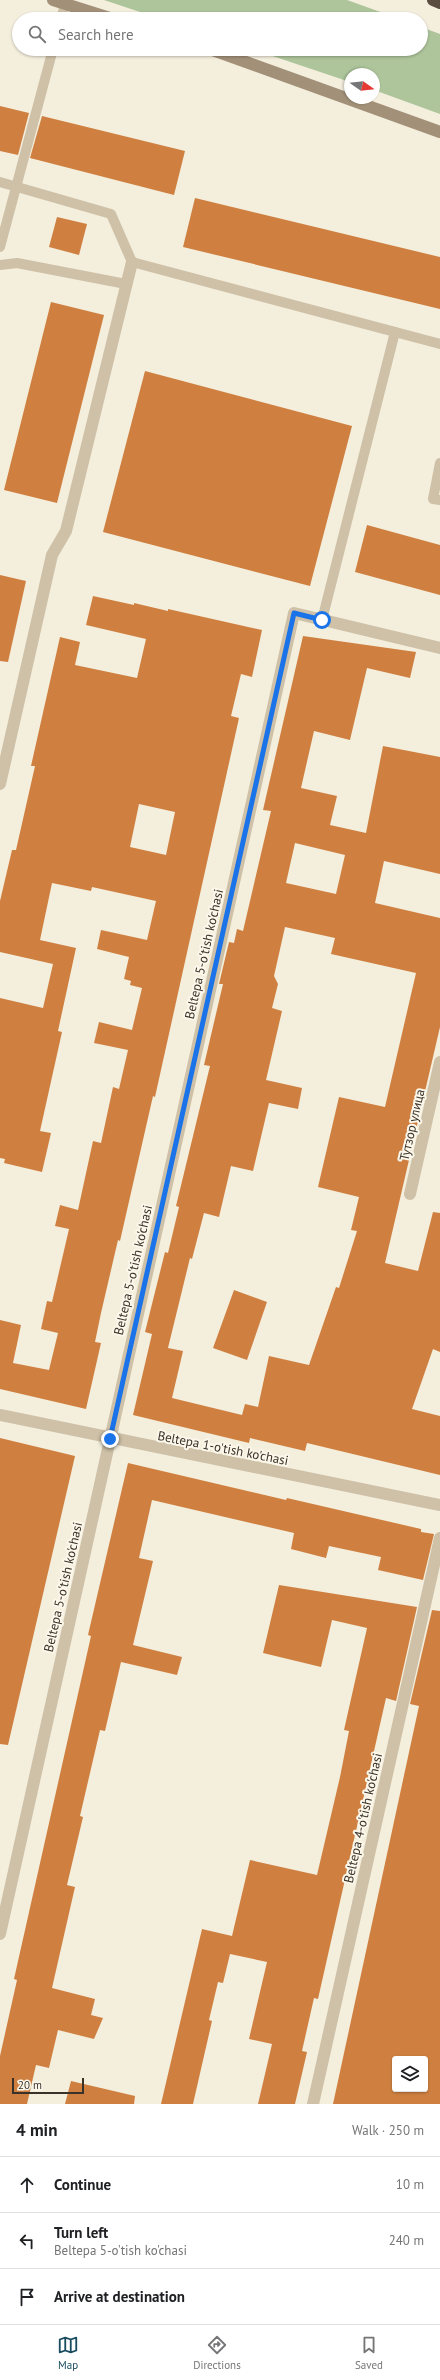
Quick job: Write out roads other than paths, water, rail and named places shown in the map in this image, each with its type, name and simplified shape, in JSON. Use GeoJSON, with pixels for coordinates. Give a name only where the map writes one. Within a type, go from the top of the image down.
{"type":"FeatureCollection","features":[{"type":"Feature","properties":{"kind":"highway"},"geometry":{"type":"LineString","coordinates":[[433,0],[440,2]]}},
{"type":"Feature","properties":{"kind":"street"},"geometry":{"type":"LineString","coordinates":[[53,0],[91,12]]}},
{"type":"Feature","properties":{"kind":"street"},"geometry":{"type":"LineString","coordinates":[[229,56],[440,132]]}},
{"type":"Feature","properties":{"kind":"street"},"geometry":{"type":"LineString","coordinates":[[0,784],[52,554],[66,531],[132,262]]}},
{"type":"Feature","properties":{"kind":"street","name":"Beltepa 5-o'tish ko'chasi"},"geometry":{"type":"LineString","coordinates":[[0,1934],[294,613],[322,620]]}},
{"type":"Feature","properties":{"kind":"street"},"geometry":{"type":"LineString","coordinates":[[322,620],[440,648]]}},
{"type":"Feature","properties":{"kind":"street","name":"Тутзор улица"},"geometry":{"type":"LineString","coordinates":[[410,1194],[440,1062]]}},
{"type":"Feature","properties":{"kind":"street","name":"Beltepa 1-o'tish ko'chasi"},"geometry":{"type":"LineString","coordinates":[[0,1416],[440,1505]]}},
{"type":"Feature","properties":{"kind":"street","name":"Beltepa 4-o'tish ko'chasi"},"geometry":{"type":"LineString","coordinates":[[313,2104],[440,1538]]}},
{"type":"Feature","properties":{"kind":"lane"},"geometry":{"type":"LineString","coordinates":[[63,12],[66,4]]}},
{"type":"Feature","properties":{"kind":"lane"},"geometry":{"type":"LineString","coordinates":[[0,247],[51,56]]}},
{"type":"Feature","properties":{"kind":"lane"},"geometry":{"type":"LineString","coordinates":[[0,182],[111,214],[132,262],[440,344]]}},
{"type":"Feature","properties":{"kind":"lane"},"geometry":{"type":"LineString","coordinates":[[0,265],[17,263],[126,284]]}},
{"type":"Feature","properties":{"kind":"lane"},"geometry":{"type":"LineString","coordinates":[[322,620],[395,332]]}},
{"type":"Feature","properties":{"kind":"lane"},"geometry":{"type":"LineString","coordinates":[[440,463],[432,499],[440,500]]}}]}
